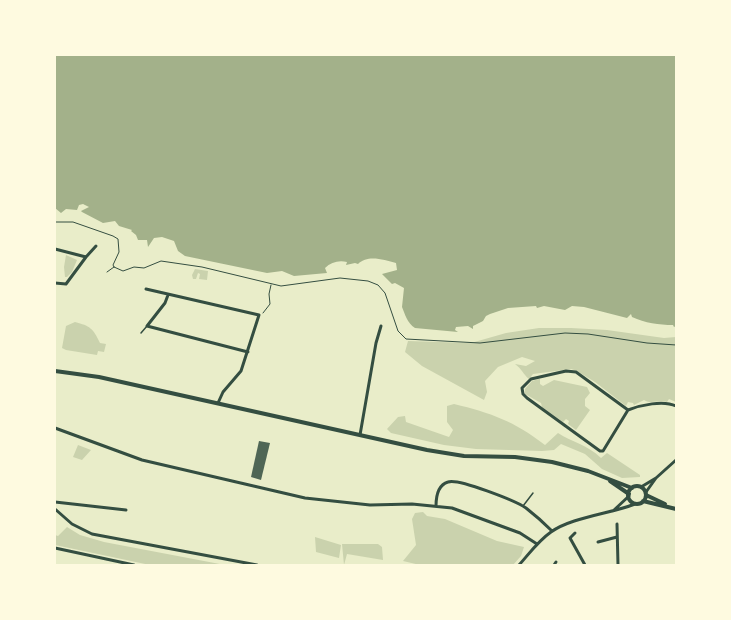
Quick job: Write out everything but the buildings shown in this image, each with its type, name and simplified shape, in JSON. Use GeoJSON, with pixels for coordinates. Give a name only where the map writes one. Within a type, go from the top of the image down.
{"type":"FeatureCollection","features":[{"type":"Feature","properties":{"kind":"street"},"geometry":{"type":"LineString","coordinates":[[55,282],[66,284],[96,246]]}},
{"type":"Feature","properties":{"kind":"street"},"geometry":{"type":"LineString","coordinates":[[55,249],[86,258]]}},
{"type":"Feature","properties":{"kind":"street"},"geometry":{"type":"LineString","coordinates":[[146,289],[259,315],[241,371],[223,392],[218,403]]}},
{"type":"Feature","properties":{"kind":"street"},"geometry":{"type":"LineString","coordinates":[[168,295],[165,303],[147,326],[248,352]]}},
{"type":"Feature","properties":{"kind":"street"},"geometry":{"type":"LineString","coordinates":[[360,435],[376,343],[381,326]]}},
{"type":"Feature","properties":{"kind":"street"},"geometry":{"type":"LineString","coordinates":[[55,371],[99,377],[447,453],[515,457],[552,462],[588,471],[632,488],[641,487],[656,478],[676,460]]}},
{"type":"Feature","properties":{"kind":"street"},"geometry":{"type":"LineString","coordinates":[[628,410],[610,442],[603,451],[600,451],[527,398],[523,394],[522,388],[531,379],[572,371],[586,378],[628,410],[660,404],[671,404],[676,406]]}},
{"type":"Feature","properties":{"kind":"street"},"geometry":{"type":"LineString","coordinates":[[55,428],[142,460],[305,498],[370,505],[436,506],[452,508],[520,534],[537,544]]}},
{"type":"Feature","properties":{"kind":"street"},"geometry":{"type":"LineString","coordinates":[[643,502],[656,478]]}},
{"type":"Feature","properties":{"kind":"street"},"geometry":{"type":"LineString","coordinates":[[608,479],[628,495],[630,501],[635,504]]}},
{"type":"Feature","properties":{"kind":"street"},"geometry":{"type":"LineString","coordinates":[[436,506],[440,488],[449,481],[456,481],[479,488],[523,506],[552,531]]}},
{"type":"Feature","properties":{"kind":"street"},"geometry":{"type":"LineString","coordinates":[[641,487],[646,494],[676,509]]}},
{"type":"Feature","properties":{"kind":"street"},"geometry":{"type":"LineString","coordinates":[[612,512],[628,495],[632,488]]}},
{"type":"Feature","properties":{"kind":"street"},"geometry":{"type":"LineString","coordinates":[[55,502],[126,510]]}},
{"type":"Feature","properties":{"kind":"street"},"geometry":{"type":"LineString","coordinates":[[519,565],[537,544],[552,531],[568,523],[612,512],[643,502],[671,507]]}},
{"type":"Feature","properties":{"kind":"street"},"geometry":{"type":"LineString","coordinates":[[55,509],[72,524],[92,534],[258,565]]}},
{"type":"Feature","properties":{"kind":"street"},"geometry":{"type":"LineString","coordinates":[[617,524],[618,565]]}},
{"type":"Feature","properties":{"kind":"street"},"geometry":{"type":"LineString","coordinates":[[575,533],[570,538],[585,565]]}},
{"type":"Feature","properties":{"kind":"street"},"geometry":{"type":"LineString","coordinates":[[598,542],[617,538]]}},
{"type":"Feature","properties":{"kind":"street"},"geometry":{"type":"LineString","coordinates":[[55,548],[134,565]]}},
{"type":"Feature","properties":{"kind":"lane"},"geometry":{"type":"LineString","coordinates":[[141,333],[147,326]]}},
{"type":"Feature","properties":{"kind":"lane"},"geometry":{"type":"LineString","coordinates":[[523,506],[533,493]]}},
{"type":"Feature","properties":{"kind":"path"},"geometry":{"type":"LineString","coordinates":[[55,222],[74,222],[118,239],[119,252],[113,265],[114,268]]}},
{"type":"Feature","properties":{"kind":"path"},"geometry":{"type":"LineString","coordinates":[[106,272],[114,268],[123,271],[134,266],[144,268],[161,261],[202,267],[281,286],[340,278],[368,281],[378,285],[385,293],[398,331],[406,339],[480,343],[501,342],[565,333],[596,334],[647,343],[676,345]]}},
{"type":"Feature","properties":{"kind":"path"},"geometry":{"type":"LineString","coordinates":[[259,315],[266,310],[270,304],[269,294],[272,284]]}},
{"type":"Feature","properties":{"kind":"shaded area"},"geometry":{"type":"Polygon","coordinates":[[[55,55],[676,55],[676,326],[674,327],[673,325],[647,322],[632,317],[631,314],[627,318],[584,307],[572,306],[565,310],[544,306],[537,308],[536,306],[508,308],[490,314],[486,316],[483,321],[473,326],[473,329],[468,326],[456,327],[455,330],[458,332],[415,328],[408,321],[402,307],[404,288],[395,283],[392,284],[382,274],[397,270],[396,263],[371,258],[358,264],[355,263],[346,265],[347,262],[335,262],[325,268],[327,273],[294,276],[282,271],[267,273],[185,256],[178,251],[174,241],[162,237],[154,238],[148,247],[147,240],[138,240],[136,235],[131,231],[132,230],[119,226],[115,221],[103,223],[82,212],[81,211],[89,207],[83,204],[79,205],[77,210],[66,209],[61,213],[55,208],[55,55]]]}},
{"type":"Feature","properties":{"kind":"shaded area"},"geometry":{"type":"Polygon","coordinates":[[[66,255],[77,260],[72,272],[65,277],[64,267],[66,255]]]}},
{"type":"Feature","properties":{"kind":"shaded area"},"geometry":{"type":"Polygon","coordinates":[[[195,269],[208,271],[207,280],[199,279],[200,274],[198,273],[196,279],[193,279],[192,275],[195,269]]]}},
{"type":"Feature","properties":{"kind":"shaded area"},"geometry":{"type":"Polygon","coordinates":[[[75,322],[90,328],[100,343],[106,344],[104,352],[98,351],[97,355],[62,348],[66,326],[75,322]]]}},
{"type":"Feature","properties":{"kind":"shaded area"},"geometry":{"type":"Polygon","coordinates":[[[539,328],[607,330],[664,338],[676,337],[676,402],[669,399],[667,402],[650,402],[644,400],[634,405],[633,403],[628,402],[626,406],[595,382],[571,369],[533,374],[529,379],[515,364],[526,366],[535,361],[522,357],[498,367],[485,381],[487,392],[484,400],[422,366],[405,352],[408,341],[471,343],[506,333],[539,328]]]}},
{"type":"Feature","properties":{"kind":"shaded area"},"geometry":{"type":"Polygon","coordinates":[[[540,379],[540,384],[543,386],[554,380],[587,387],[590,393],[585,399],[585,406],[590,410],[576,430],[568,424],[569,421],[566,419],[563,422],[542,407],[541,403],[525,394],[525,389],[532,381],[540,379]]]}},
{"type":"Feature","properties":{"kind":"shaded area"},"geometry":{"type":"Polygon","coordinates":[[[454,404],[502,419],[523,430],[545,445],[558,433],[591,450],[601,458],[607,453],[640,475],[640,477],[622,478],[602,469],[585,454],[561,444],[554,450],[542,451],[476,449],[444,445],[391,433],[387,429],[398,417],[405,416],[406,422],[449,437],[453,430],[447,422],[447,406],[454,404]]]}},
{"type":"Feature","properties":{"kind":"shaded area"},"geometry":{"type":"Polygon","coordinates":[[[78,445],[91,450],[82,460],[73,457],[78,445]]]}},
{"type":"Feature","properties":{"kind":"shaded area"},"geometry":{"type":"Polygon","coordinates":[[[423,512],[427,516],[445,519],[497,541],[524,547],[521,556],[513,565],[420,565],[403,561],[416,545],[412,519],[415,513],[423,512]]]}},
{"type":"Feature","properties":{"kind":"shaded area"},"geometry":{"type":"Polygon","coordinates":[[[67,527],[80,535],[104,542],[225,565],[150,565],[55,545],[55,535],[58,536],[67,527]]]}},
{"type":"Feature","properties":{"kind":"shaded area"},"geometry":{"type":"Polygon","coordinates":[[[315,537],[341,545],[339,558],[316,552],[315,537]]]}},
{"type":"Feature","properties":{"kind":"shaded area"},"geometry":{"type":"Polygon","coordinates":[[[342,544],[378,544],[382,547],[383,560],[347,554],[344,565],[342,544]]]}}]}
